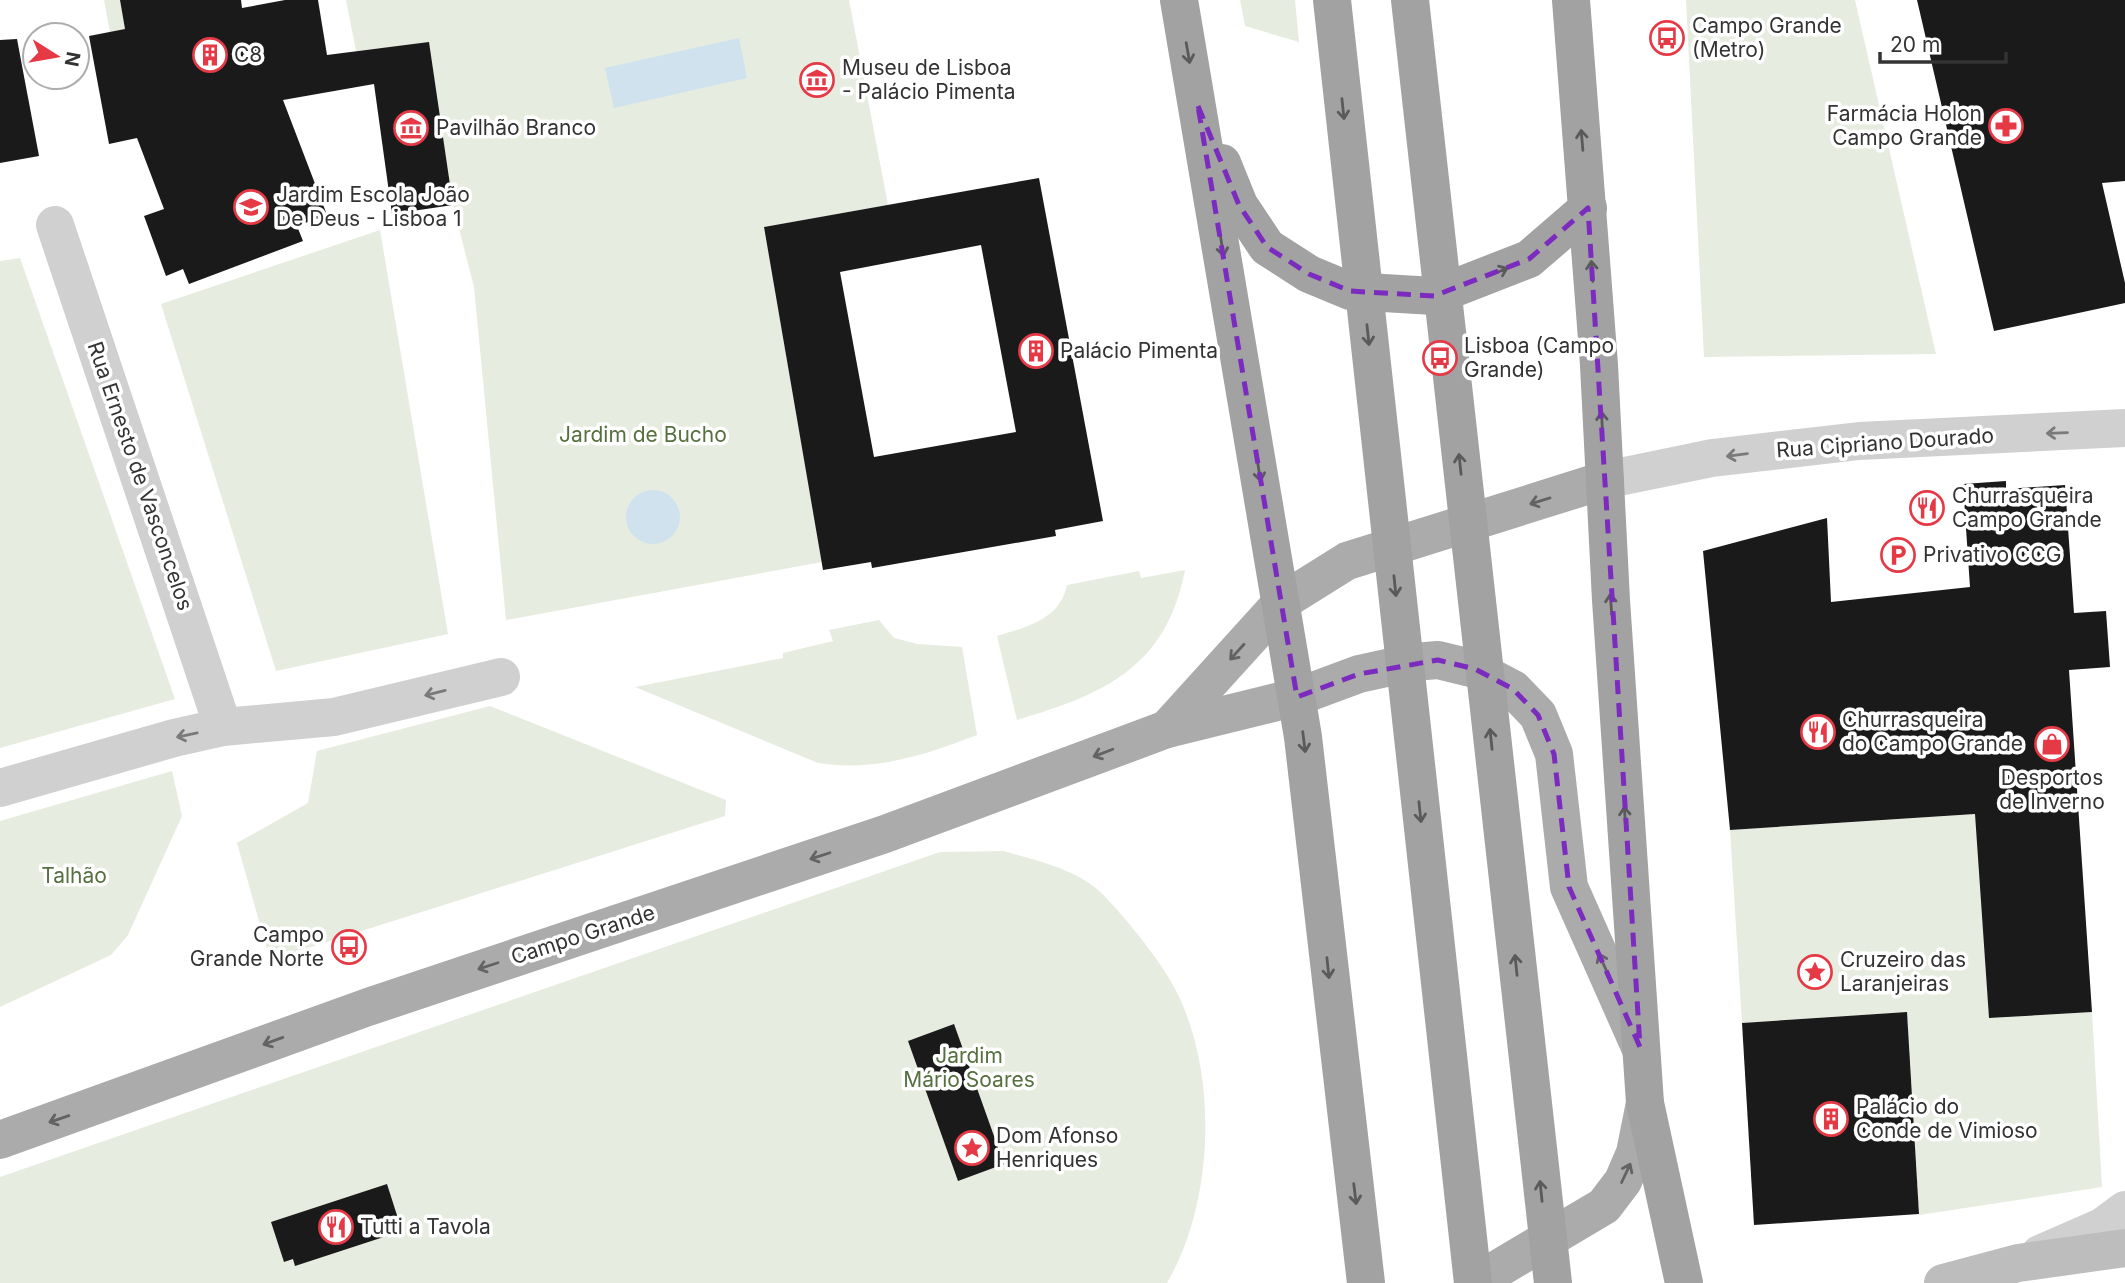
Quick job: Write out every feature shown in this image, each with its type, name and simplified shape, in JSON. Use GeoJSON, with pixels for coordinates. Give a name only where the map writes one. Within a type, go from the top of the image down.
{"type":"FeatureCollection","features":[{"type":"Feature","properties":{"kind":"highway"},"geometry":{"type":"LineString","coordinates":[[1179,0],[1297,696],[1366,1283]]}},
{"type":"Feature","properties":{"kind":"highway"},"geometry":{"type":"LineString","coordinates":[[1332,0],[1474,1283]]}},
{"type":"Feature","properties":{"kind":"highway"},"geometry":{"type":"LineString","coordinates":[[1570,0],[1588,208],[1640,1047],[1645,1103],[1684,1283]]}},
{"type":"Feature","properties":{"kind":"highway"},"geometry":{"type":"LineString","coordinates":[[1411,17],[1553,1283]]}},
{"type":"Feature","properties":{"kind":"highway"},"geometry":{"type":"LineString","coordinates":[[1198,106],[1239,205],[1268,247],[1309,274],[1350,291],[1434,296],[1528,260],[1588,208]]}},
{"type":"Feature","properties":{"kind":"main road"},"geometry":{"type":"LineString","coordinates":[[1167,729],[1283,601],[1347,561],[1605,480]]}},
{"type":"Feature","properties":{"kind":"main road","name":"Campo Grande"},"geometry":{"type":"LineString","coordinates":[[0,1140],[368,1007],[885,834],[1167,729],[1297,696],[1359,674],[1414,662],[1438,660],[1475,669],[1513,689],[1538,715],[1554,754],[1569,887],[1640,1047]]}},
{"type":"Feature","properties":{"kind":"main road"},"geometry":{"type":"LineString","coordinates":[[1474,1283],[1604,1206],[1623,1181],[1635,1153],[1645,1103]]}},
{"type":"Feature","properties":{"kind":"main road"},"geometry":{"type":"LineString","coordinates":[[1943,1283],[2018,1263],[2125,1248]]}},
{"type":"Feature","properties":{"kind":"street","name":"Rua Ernesto de Vasconcelos"},"geometry":{"type":"LineString","coordinates":[[55,225],[223,727]]}},
{"type":"Feature","properties":{"kind":"street","name":"Rua Cipriano Dourado"},"geometry":{"type":"LineString","coordinates":[[1605,480],[1703,460],[1859,441],[2125,428]]}},
{"type":"Feature","properties":{"kind":"street"},"geometry":{"type":"LineString","coordinates":[[0,788],[174,738],[223,727],[334,717],[501,677]]}},
{"type":"Feature","properties":{"kind":"street"},"geometry":{"type":"LineString","coordinates":[[2018,1263],[2102,1227],[2125,1210]]}},
{"type":"Feature","properties":{"kind":"highlighted area"},"geometry":{"type":"Polygon","coordinates":[[[1198,106],[1239,205],[1267,247],[1309,274],[1350,291],[1434,296],[1529,259],[1588,208],[1640,1047],[1569,887],[1554,754],[1538,715],[1513,689],[1475,669],[1438,660],[1359,674],[1297,697],[1198,106]]]}},
{"type":"Feature","properties":{"kind":"green space"},"geometry":{"type":"Polygon","coordinates":[[[104,0],[120,0],[125,29],[110,32],[104,0]]]}},
{"type":"Feature","properties":{"kind":"green space","name":"Jardim de Bucho"},"geometry":{"type":"Polygon","coordinates":[[[346,0],[849,0],[888,205],[764,227],[822,562],[506,620],[474,287],[453,205],[429,43],[356,51],[346,0]]]}},
{"type":"Feature","properties":{"kind":"green space"},"geometry":{"type":"Polygon","coordinates":[[[1240,0],[1295,0],[1299,42],[1245,26],[1240,0]]]}},
{"type":"Feature","properties":{"kind":"green space"},"geometry":{"type":"Polygon","coordinates":[[[1686,0],[1855,0],[1936,354],[1704,357],[1686,0]]]}},
{"type":"Feature","properties":{"kind":"green space"},"geometry":{"type":"Polygon","coordinates":[[[380,230],[448,634],[276,671],[161,304],[380,230]]]}},
{"type":"Feature","properties":{"kind":"green space"},"geometry":{"type":"Polygon","coordinates":[[[20,258],[175,699],[0,748],[0,261],[20,258]]]}},
{"type":"Feature","properties":{"kind":"green space"},"geometry":{"type":"Polygon","coordinates":[[[1185,570],[1176,604],[1163,631],[1146,654],[1126,672],[1077,699],[1017,720],[997,636],[1030,625],[1049,614],[1063,597],[1067,585],[1139,571],[1141,578],[1185,570]]]}},
{"type":"Feature","properties":{"kind":"green space"},"geometry":{"type":"Polygon","coordinates":[[[879,620],[894,638],[918,644],[962,647],[977,735],[899,760],[859,765],[818,763],[635,687],[783,658],[783,653],[833,641],[829,630],[879,620]]]}},
{"type":"Feature","properties":{"kind":"green space"},"geometry":{"type":"Polygon","coordinates":[[[490,706],[726,800],[725,816],[270,960],[237,843],[308,803],[317,751],[490,706]]]}},
{"type":"Feature","properties":{"kind":"green space","name":"Talhão"},"geometry":{"type":"Polygon","coordinates":[[[172,771],[182,816],[128,935],[111,955],[0,1007],[0,821],[172,771]]]}},
{"type":"Feature","properties":{"kind":"green space"},"geometry":{"type":"Polygon","coordinates":[[[1976,814],[1989,1018],[2092,1012],[2102,1187],[1919,1215],[1907,1012],[1742,1023],[1730,830],[1976,814]]]}},
{"type":"Feature","properties":{"kind":"green space","name":"Jardim Mário Soares"},"geometry":{"type":"Polygon","coordinates":[[[1004,851],[1064,870],[1097,889],[1127,921],[1158,962],[1173,985],[1188,1019],[1198,1055],[1204,1095],[1202,1175],[1195,1214],[1183,1250],[1167,1283],[0,1283],[0,1177],[940,852],[1004,851]]]}},
{"type":"Feature","properties":{"kind":"water"},"geometry":{"type":"Polygon","coordinates":[[[739,38],[747,78],[614,108],[605,68],[739,38]]]}},
{"type":"Feature","properties":{"kind":"water"},"geometry":{"type":"Polygon","coordinates":[[[653,490],[672,498],[680,517],[672,536],[653,544],[634,536],[626,517],[634,498],[653,490]]]}},
{"type":"Feature","properties":{"kind":"building"},"geometry":{"type":"Polygon","coordinates":[[[120,0],[241,0],[242,8],[285,0],[318,0],[327,55],[429,42],[453,205],[392,214],[374,84],[283,100],[327,215],[297,226],[303,241],[189,284],[183,269],[166,276],[144,216],[164,209],[137,138],[109,144],[91,47],[91,36],[125,29],[120,0]]]}},
{"type":"Feature","properties":{"kind":"building"},"geometry":{"type":"Polygon","coordinates":[[[1917,0],[2125,0],[2125,181],[2102,183],[2125,283],[2125,303],[1994,331],[1917,0]]]}},
{"type":"Feature","properties":{"kind":"building"},"geometry":{"type":"Polygon","coordinates":[[[17,39],[21,60],[21,91],[27,91],[39,156],[0,163],[0,40],[17,39]]]}},
{"type":"Feature","properties":{"kind":"building","name":"Palácio Pimenta"},"geometry":{"type":"Polygon","coordinates":[[[1039,178],[1103,521],[1055,530],[1056,536],[872,568],[871,562],[823,570],[764,227],[1039,178]],[[981,245],[840,272],[874,457],[1016,432],[981,245]]]}},
{"type":"Feature","properties":{"kind":"building"},"geometry":{"type":"Polygon","coordinates":[[[2006,481],[2006,489],[2065,485],[2074,613],[2106,611],[2110,667],[2069,670],[2092,1012],[1989,1018],[1975,814],[1730,830],[1703,551],[1827,518],[1831,602],[1970,587],[1963,484],[2006,481]]]}},
{"type":"Feature","properties":{"kind":"building","name":"Palácio do Conde de Vimioso"},"geometry":{"type":"Polygon","coordinates":[[[1907,1012],[1919,1214],[1754,1225],[1742,1023],[1907,1012]]]}},
{"type":"Feature","properties":{"kind":"building"},"geometry":{"type":"Polygon","coordinates":[[[954,1024],[1004,1164],[958,1181],[908,1041],[954,1024]]]}},
{"type":"Feature","properties":{"kind":"building","name":"Tutti a Tavola"},"geometry":{"type":"Polygon","coordinates":[[[387,1184],[402,1231],[295,1266],[293,1259],[284,1262],[271,1222],[387,1184]]]}},
{"type":"Feature","properties":{"kind":"place","name":"Campo Grande (Metro)"},"geometry":{"type":"Point","coordinates":[1667,38]}},
{"type":"Feature","properties":{"kind":"place","name":"C8"},"geometry":{"type":"Point","coordinates":[210,55]}},
{"type":"Feature","properties":{"kind":"place","name":"Museu de Lisboa - Palácio Pimenta"},"geometry":{"type":"Point","coordinates":[817,80]}},
{"type":"Feature","properties":{"kind":"place","name":"Farmácia Holon Campo Grande"},"geometry":{"type":"Point","coordinates":[2006,126]}},
{"type":"Feature","properties":{"kind":"place","name":"Pavilhão Branco"},"geometry":{"type":"Point","coordinates":[411,128]}},
{"type":"Feature","properties":{"kind":"place","name":"Jardim Escola João De Deus - Lisboa 1"},"geometry":{"type":"Point","coordinates":[251,207]}},
{"type":"Feature","properties":{"kind":"place","name":"Palácio Pimenta"},"geometry":{"type":"Point","coordinates":[1036,351]}},
{"type":"Feature","properties":{"kind":"place","name":"Lisboa (Campo Grande)"},"geometry":{"type":"Point","coordinates":[1440,358]}},
{"type":"Feature","properties":{"kind":"place","name":"Churrasqueira Campo Grande"},"geometry":{"type":"Point","coordinates":[1927,508]}},
{"type":"Feature","properties":{"kind":"place","name":"Privativo CCG"},"geometry":{"type":"Point","coordinates":[1898,555]}},
{"type":"Feature","properties":{"kind":"place","name":"Churrasqueira do Campo Grande"},"geometry":{"type":"Point","coordinates":[1818,732]}},
{"type":"Feature","properties":{"kind":"place","name":"Desportos de Inverno"},"geometry":{"type":"Point","coordinates":[2052,744]}},
{"type":"Feature","properties":{"kind":"place","name":"Campo Grande Norte"},"geometry":{"type":"Point","coordinates":[349,947]}},
{"type":"Feature","properties":{"kind":"place","name":"Cruzeiro das Laranjeiras"},"geometry":{"type":"Point","coordinates":[1815,972]}},
{"type":"Feature","properties":{"kind":"place","name":"Palácio do Conde de Vimioso"},"geometry":{"type":"Point","coordinates":[1831,1119]}},
{"type":"Feature","properties":{"kind":"place","name":"Dom Afonso Henriques"},"geometry":{"type":"Point","coordinates":[972,1148]}},
{"type":"Feature","properties":{"kind":"place","name":"Tutti a Tavola"},"geometry":{"type":"Point","coordinates":[336,1227]}}]}
